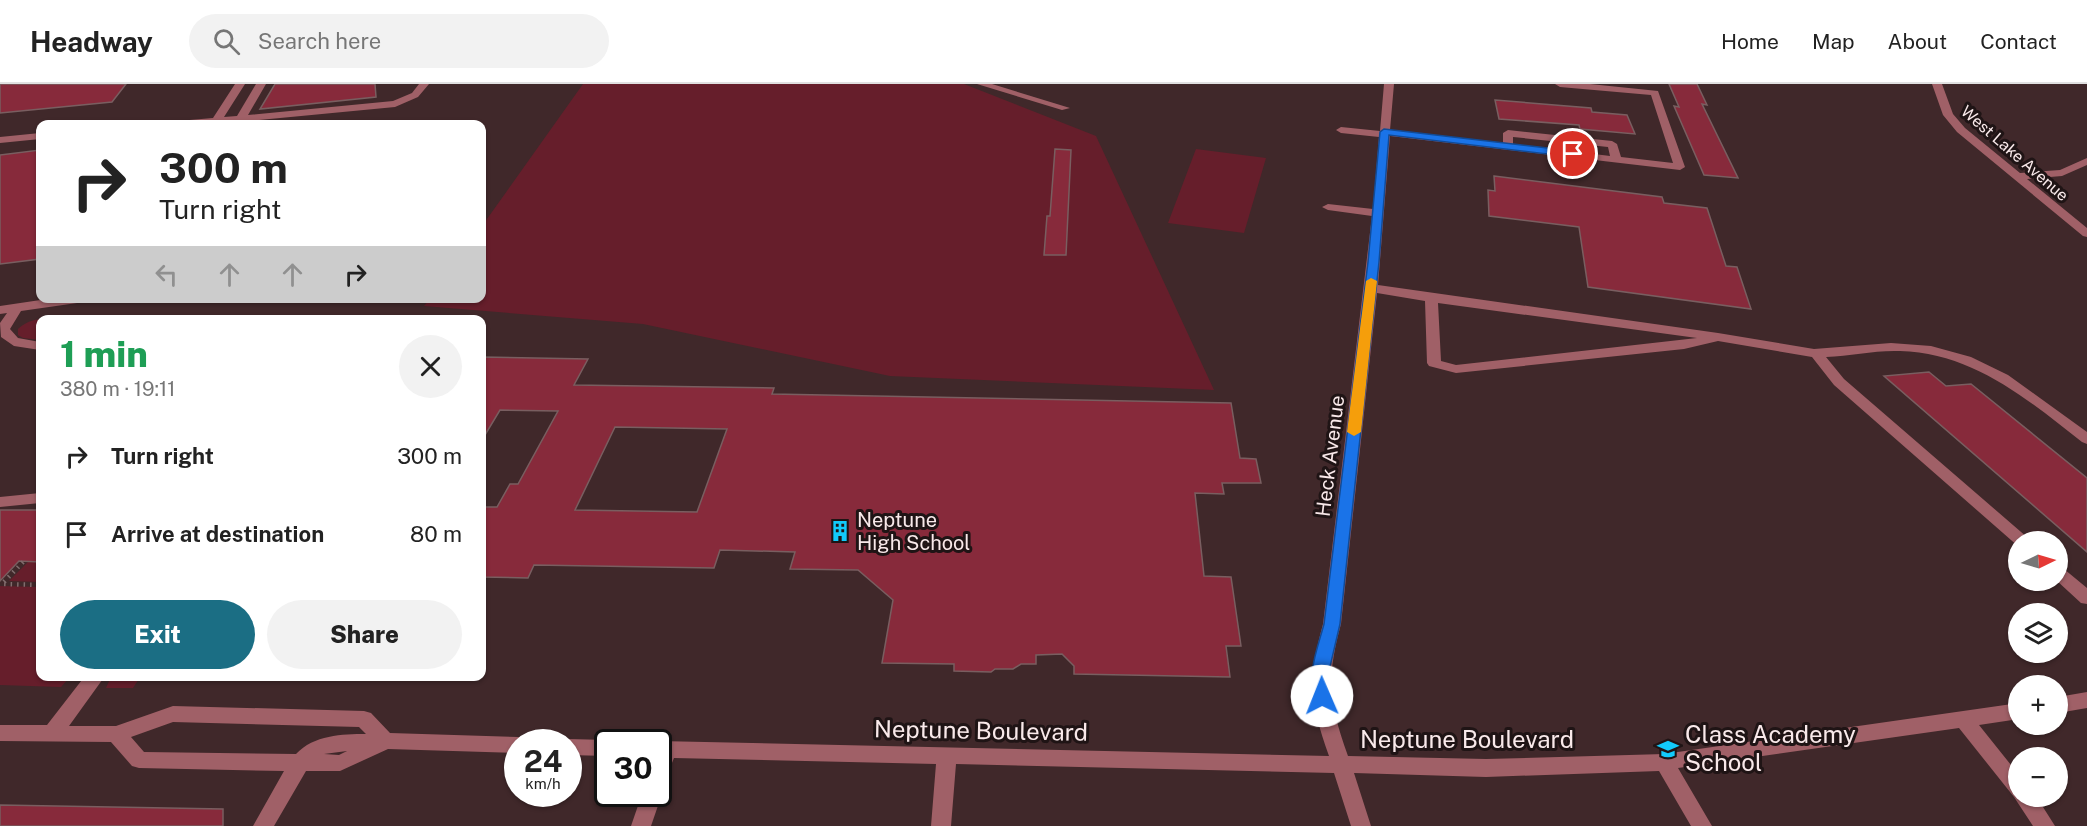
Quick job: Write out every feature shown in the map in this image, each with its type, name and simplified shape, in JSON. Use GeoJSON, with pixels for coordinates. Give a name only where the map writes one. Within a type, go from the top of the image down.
{"type":"FeatureCollection","features":[{"type":"Feature","properties":{"kind":"street"},"geometry":{"type":"LineString","coordinates":[[217,120],[240,84]]}},
{"type":"Feature","properties":{"kind":"street"},"geometry":{"type":"LineString","coordinates":[[233,120],[261,84]]}},
{"type":"Feature","properties":{"kind":"street"},"geometry":{"type":"LineString","coordinates":[[242,120],[395,104],[415,95],[424,84]]}},
{"type":"Feature","properties":{"kind":"street"},"geometry":{"type":"LineString","coordinates":[[982,84],[1065,108]]}},
{"type":"Feature","properties":{"kind":"street","name":"Heck Avenue"},"geometry":{"type":"LineString","coordinates":[[1360,826],[1328,721],[1320,671],[1332,624],[1371,288],[1389,84]]}},
{"type":"Feature","properties":{"kind":"street"},"geometry":{"type":"LineString","coordinates":[[1341,130],[1509,147],[1508,133],[1612,144],[1616,159],[1680,167],[1655,93],[1560,84]]}},
{"type":"Feature","properties":{"kind":"street","name":"West Lake Avenue"},"geometry":{"type":"LineString","coordinates":[[1937,84],[1948,115],[1954,123],[2087,234]]}},
{"type":"Feature","properties":{"kind":"street"},"geometry":{"type":"LineString","coordinates":[[0,140],[36,136]]}},
{"type":"Feature","properties":{"kind":"street"},"geometry":{"type":"LineString","coordinates":[[2017,177],[2062,173],[2087,161]]}},
{"type":"Feature","properties":{"kind":"street"},"geometry":{"type":"LineString","coordinates":[[1328,207],[1378,213]]}},
{"type":"Feature","properties":{"kind":"street"},"geometry":{"type":"LineString","coordinates":[[1371,288],[1816,353],[1883,346],[1916,348],[1948,354],[1978,365],[2012,383],[2087,439]]}},
{"type":"Feature","properties":{"kind":"street"},"geometry":{"type":"LineString","coordinates":[[1431,298],[1434,363],[1456,369],[1684,345],[1719,338]]}},
{"type":"Feature","properties":{"kind":"street"},"geometry":{"type":"LineString","coordinates":[[0,310],[50,303]]}},
{"type":"Feature","properties":{"kind":"street"},"geometry":{"type":"LineString","coordinates":[[16,308],[4,325],[3,332],[16,342],[36,345]]}},
{"type":"Feature","properties":{"kind":"street"},"geometry":{"type":"LineString","coordinates":[[1816,353],[1839,382],[2009,531]]}},
{"type":"Feature","properties":{"kind":"street"},"geometry":{"type":"LineString","coordinates":[[0,502],[36,498]]}},
{"type":"Feature","properties":{"kind":"street"},"geometry":{"type":"LineString","coordinates":[[2068,582],[2087,598]]}},
{"type":"Feature","properties":{"kind":"street"},"geometry":{"type":"LineString","coordinates":[[51,734],[92,681]]}},
{"type":"Feature","properties":{"kind":"street"},"geometry":{"type":"LineString","coordinates":[[2068,703],[2087,700]]}},
{"type":"Feature","properties":{"kind":"street","name":"Neptune Boulevard"},"geometry":{"type":"LineString","coordinates":[[672,749],[1486,768],[1664,762],[2008,713]]}},
{"type":"Feature","properties":{"kind":"street"},"geometry":{"type":"LineString","coordinates":[[0,732],[116,735],[173,714],[364,719],[386,742]]}},
{"type":"Feature","properties":{"kind":"street"},"geometry":{"type":"LineString","coordinates":[[1963,719],[2008,775]]}},
{"type":"Feature","properties":{"kind":"street"},"geometry":{"type":"LineString","coordinates":[[116,735],[139,760],[300,764]]}},
{"type":"Feature","properties":{"kind":"street"},"geometry":{"type":"LineString","coordinates":[[263,826],[300,764],[315,749],[336,744],[386,742],[504,745]]}},
{"type":"Feature","properties":{"kind":"street"},"geometry":{"type":"LineString","coordinates":[[941,826],[947,755]]}},
{"type":"Feature","properties":{"kind":"street"},"geometry":{"type":"LineString","coordinates":[[1664,762],[1702,826]]}},
{"type":"Feature","properties":{"kind":"street"},"geometry":{"type":"LineString","coordinates":[[641,826],[648,807]]}},
{"type":"Feature","properties":{"kind":"street"},"geometry":{"type":"LineString","coordinates":[[2032,807],[2045,826]]}},
{"type":"Feature","properties":{"kind":"path"},"geometry":{"type":"LineString","coordinates":[[23,562],[2,584],[36,585]]}},
{"type":"Feature","properties":{"kind":"shaded area"},"geometry":{"type":"Polygon","coordinates":[[[583,84],[964,84],[1096,136],[1214,390],[890,376],[643,324],[424,306],[427,303],[486,303],[486,220],[583,84]]]}},
{"type":"Feature","properties":{"kind":"shaded area"},"geometry":{"type":"Polygon","coordinates":[[[1196,149],[1266,158],[1244,233],[1168,223],[1196,149]]]}},
{"type":"Feature","properties":{"kind":"shaded area"},"geometry":{"type":"Polygon","coordinates":[[[36,320],[36,340],[18,335],[18,329],[36,320]]]}},
{"type":"Feature","properties":{"kind":"shaded area"},"geometry":{"type":"Polygon","coordinates":[[[28,562],[36,562],[36,582],[9,581],[28,562]]]}},
{"type":"Feature","properties":{"kind":"shaded area"},"geometry":{"type":"Polygon","coordinates":[[[0,586],[36,587],[36,681],[66,681],[61,687],[0,685],[0,586]]]}},
{"type":"Feature","properties":{"kind":"shaded area"},"geometry":{"type":"Polygon","coordinates":[[[109,681],[137,681],[133,688],[106,688],[109,681]]]}},
{"type":"Feature","properties":{"kind":"building"},"geometry":{"type":"Polygon","coordinates":[[[0,84],[126,84],[112,102],[0,113],[0,84]]]}},
{"type":"Feature","properties":{"kind":"building"},"geometry":{"type":"Polygon","coordinates":[[[275,84],[375,84],[376,97],[260,109],[275,84]]]}},
{"type":"Feature","properties":{"kind":"building"},"geometry":{"type":"Polygon","coordinates":[[[1669,84],[1697,84],[1707,105],[1702,104],[1738,178],[1704,175],[1674,106],[1679,107],[1669,84]]]}},
{"type":"Feature","properties":{"kind":"building"},"geometry":{"type":"Polygon","coordinates":[[[1495,100],[1591,108],[1592,112],[1627,115],[1635,134],[1580,129],[1579,125],[1499,119],[1495,100]]]}},
{"type":"Feature","properties":{"kind":"building"},"geometry":{"type":"Polygon","coordinates":[[[1055,149],[1071,150],[1066,255],[1044,255],[1047,216],[1050,216],[1055,149]]]}},
{"type":"Feature","properties":{"kind":"building"},"geometry":{"type":"Polygon","coordinates":[[[36,150],[36,260],[0,264],[0,155],[36,150]]]}},
{"type":"Feature","properties":{"kind":"building"},"geometry":{"type":"Polygon","coordinates":[[[1494,176],[1662,197],[1664,203],[1707,208],[1726,266],[1737,267],[1751,309],[1588,287],[1579,227],[1489,216],[1488,190],[1495,191],[1494,176]]]}},
{"type":"Feature","properties":{"kind":"building","name":"Neptune High School"},"geometry":{"type":"Polygon","coordinates":[[[486,357],[588,359],[574,385],[774,388],[772,394],[1231,403],[1240,458],[1256,459],[1261,483],[1222,483],[1224,494],[1195,493],[1204,576],[1231,577],[1241,646],[1226,646],[1230,677],[1074,674],[1074,666],[1062,654],[1036,655],[1036,664],[1021,664],[1013,669],[995,669],[991,672],[954,671],[954,664],[882,663],[893,600],[858,570],[790,569],[795,552],[720,550],[714,568],[534,565],[528,578],[486,577],[486,507],[497,507],[510,484],[518,484],[558,411],[500,410],[486,433],[486,357]],[[615,427],[575,510],[697,512],[727,429],[615,427]]]}},
{"type":"Feature","properties":{"kind":"building"},"geometry":{"type":"Polygon","coordinates":[[[1929,372],[1946,386],[1971,384],[2087,478],[2087,552],[2068,536],[2068,531],[2063,531],[1884,376],[1929,372]]]}},
{"type":"Feature","properties":{"kind":"building"},"geometry":{"type":"Polygon","coordinates":[[[0,510],[36,510],[36,562],[19,561],[0,581],[0,510]]]}},
{"type":"Feature","properties":{"kind":"building"},"geometry":{"type":"Polygon","coordinates":[[[0,805],[223,809],[223,826],[0,826],[0,805]]]}},
{"type":"Feature","properties":{"kind":"slow traffic"},"geometry":{"type":"LineString","coordinates":[[1354,432],[1371,281]]}},
{"type":"Feature","properties":{"kind":"place","name":"Neptune High School"},"geometry":{"type":"Point","coordinates":[840,531]}},
{"type":"Feature","properties":{"kind":"place","name":"Class Academy School"},"geometry":{"type":"Point","coordinates":[1668,749]}},
{"type":"Feature","properties":{"kind":"route"},"geometry":{"type":"LineString","coordinates":[[1322,696],[1320,671],[1332,624],[1374,262],[1384,132],[1573,154]]}}]}
